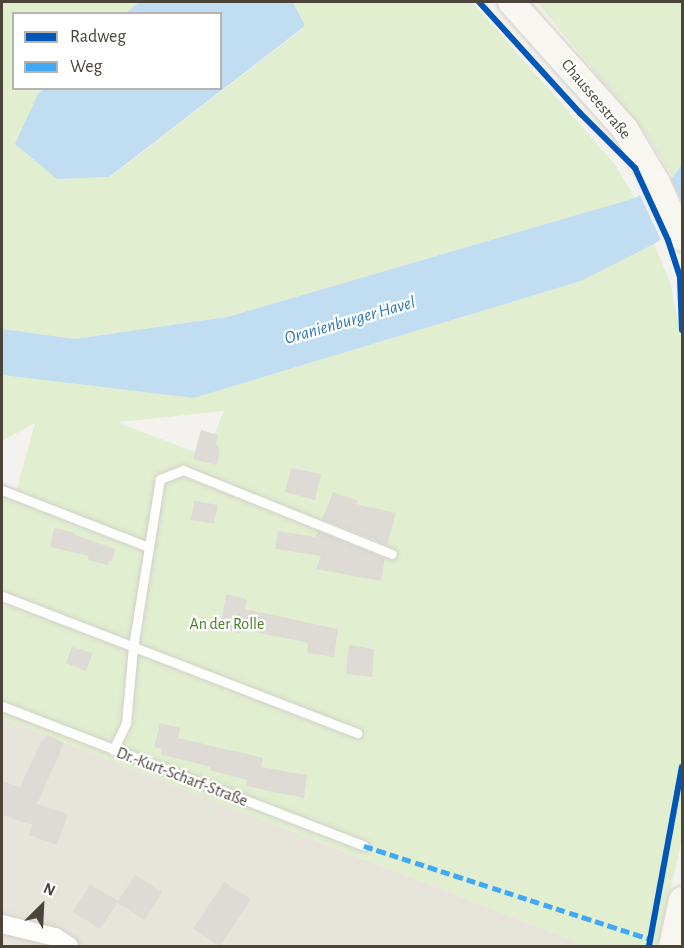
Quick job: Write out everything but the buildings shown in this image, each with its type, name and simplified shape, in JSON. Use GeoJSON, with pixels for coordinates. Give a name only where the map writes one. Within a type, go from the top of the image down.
{"type":"FeatureCollection","features":[{"type":"Feature","properties":{"kind":"main road","name":"Chausseestraße"},"geometry":{"type":"LineString","coordinates":[[511,2],[625,129],[657,183],[682,236]]}},
{"type":"Feature","properties":{"kind":"main road"},"geometry":{"type":"LineString","coordinates":[[672,946],[682,900]]}},
{"type":"Feature","properties":{"kind":"street"},"geometry":{"type":"LineString","coordinates":[[2,924],[55,937],[69,946]]}},
{"type":"Feature","properties":{"kind":"lane"},"geometry":{"type":"LineString","coordinates":[[113,750],[126,723],[134,647],[160,479],[183,470],[392,554]]}},
{"type":"Feature","properties":{"kind":"lane"},"geometry":{"type":"LineString","coordinates":[[2,490],[148,548]]}},
{"type":"Feature","properties":{"kind":"lane"},"geometry":{"type":"LineString","coordinates":[[2,596],[357,733]]}},
{"type":"Feature","properties":{"kind":"lane","name":"Dr.-Kurt-Scharf-Straße"},"geometry":{"type":"LineString","coordinates":[[2,706],[364,846]]}},
{"type":"Feature","properties":{"kind":"shaded area"},"geometry":{"type":"Polygon","coordinates":[[[2,718],[361,858],[587,946],[2,946],[2,718]]]}},
{"type":"Feature","properties":{"kind":"green space"},"geometry":{"type":"Polygon","coordinates":[[[2,2],[139,2],[127,12],[12,12],[12,90],[42,90],[38,94],[57,179],[110,177],[305,27],[293,2],[472,2],[614,163],[635,198],[227,317],[75,339],[2,329],[2,2]]]}},
{"type":"Feature","properties":{"kind":"green space"},"geometry":{"type":"Polygon","coordinates":[[[537,2],[682,2],[682,164],[673,177],[645,132],[537,2]]]}},
{"type":"Feature","properties":{"kind":"green space","name":"An der Rolle"},"geometry":{"type":"Polygon","coordinates":[[[654,244],[670,282],[682,340],[682,839],[658,946],[587,946],[2,718],[2,484],[17,489],[35,423],[2,441],[2,375],[194,398],[581,281],[654,244]],[[224,411],[119,422],[119,423],[205,456],[224,411]]]}},
{"type":"Feature","properties":{"kind":"water"},"geometry":{"type":"Polygon","coordinates":[[[139,2],[293,2],[305,26],[222,90],[222,12],[127,12],[139,2]]]}},
{"type":"Feature","properties":{"kind":"water"},"geometry":{"type":"Polygon","coordinates":[[[42,90],[222,90],[109,177],[57,179],[15,144],[42,90]]]}},
{"type":"Feature","properties":{"kind":"water","name":"Oranienburger Havel"},"geometry":{"type":"Polygon","coordinates":[[[682,164],[682,226],[654,244],[581,281],[194,398],[2,375],[2,329],[75,339],[227,317],[635,198],[673,177],[682,164]]]}},
{"type":"Feature","properties":{"kind":"pier"},"geometry":{"type":"Polygon","coordinates":[[[670,177],[682,202],[682,230],[662,242],[639,193],[670,177]]]}},
{"type":"Feature","properties":{"kind":"marked path"},"geometry":{"type":"LineString","coordinates":[[364,846],[651,939]]}},
{"type":"Feature","properties":{"kind":"cycle path"},"geometry":{"type":"LineString","coordinates":[[479,2],[580,113],[635,168],[668,240],[680,278],[682,330]]}},
{"type":"Feature","properties":{"kind":"cycle path"},"geometry":{"type":"LineString","coordinates":[[649,946],[682,767]]}}]}
